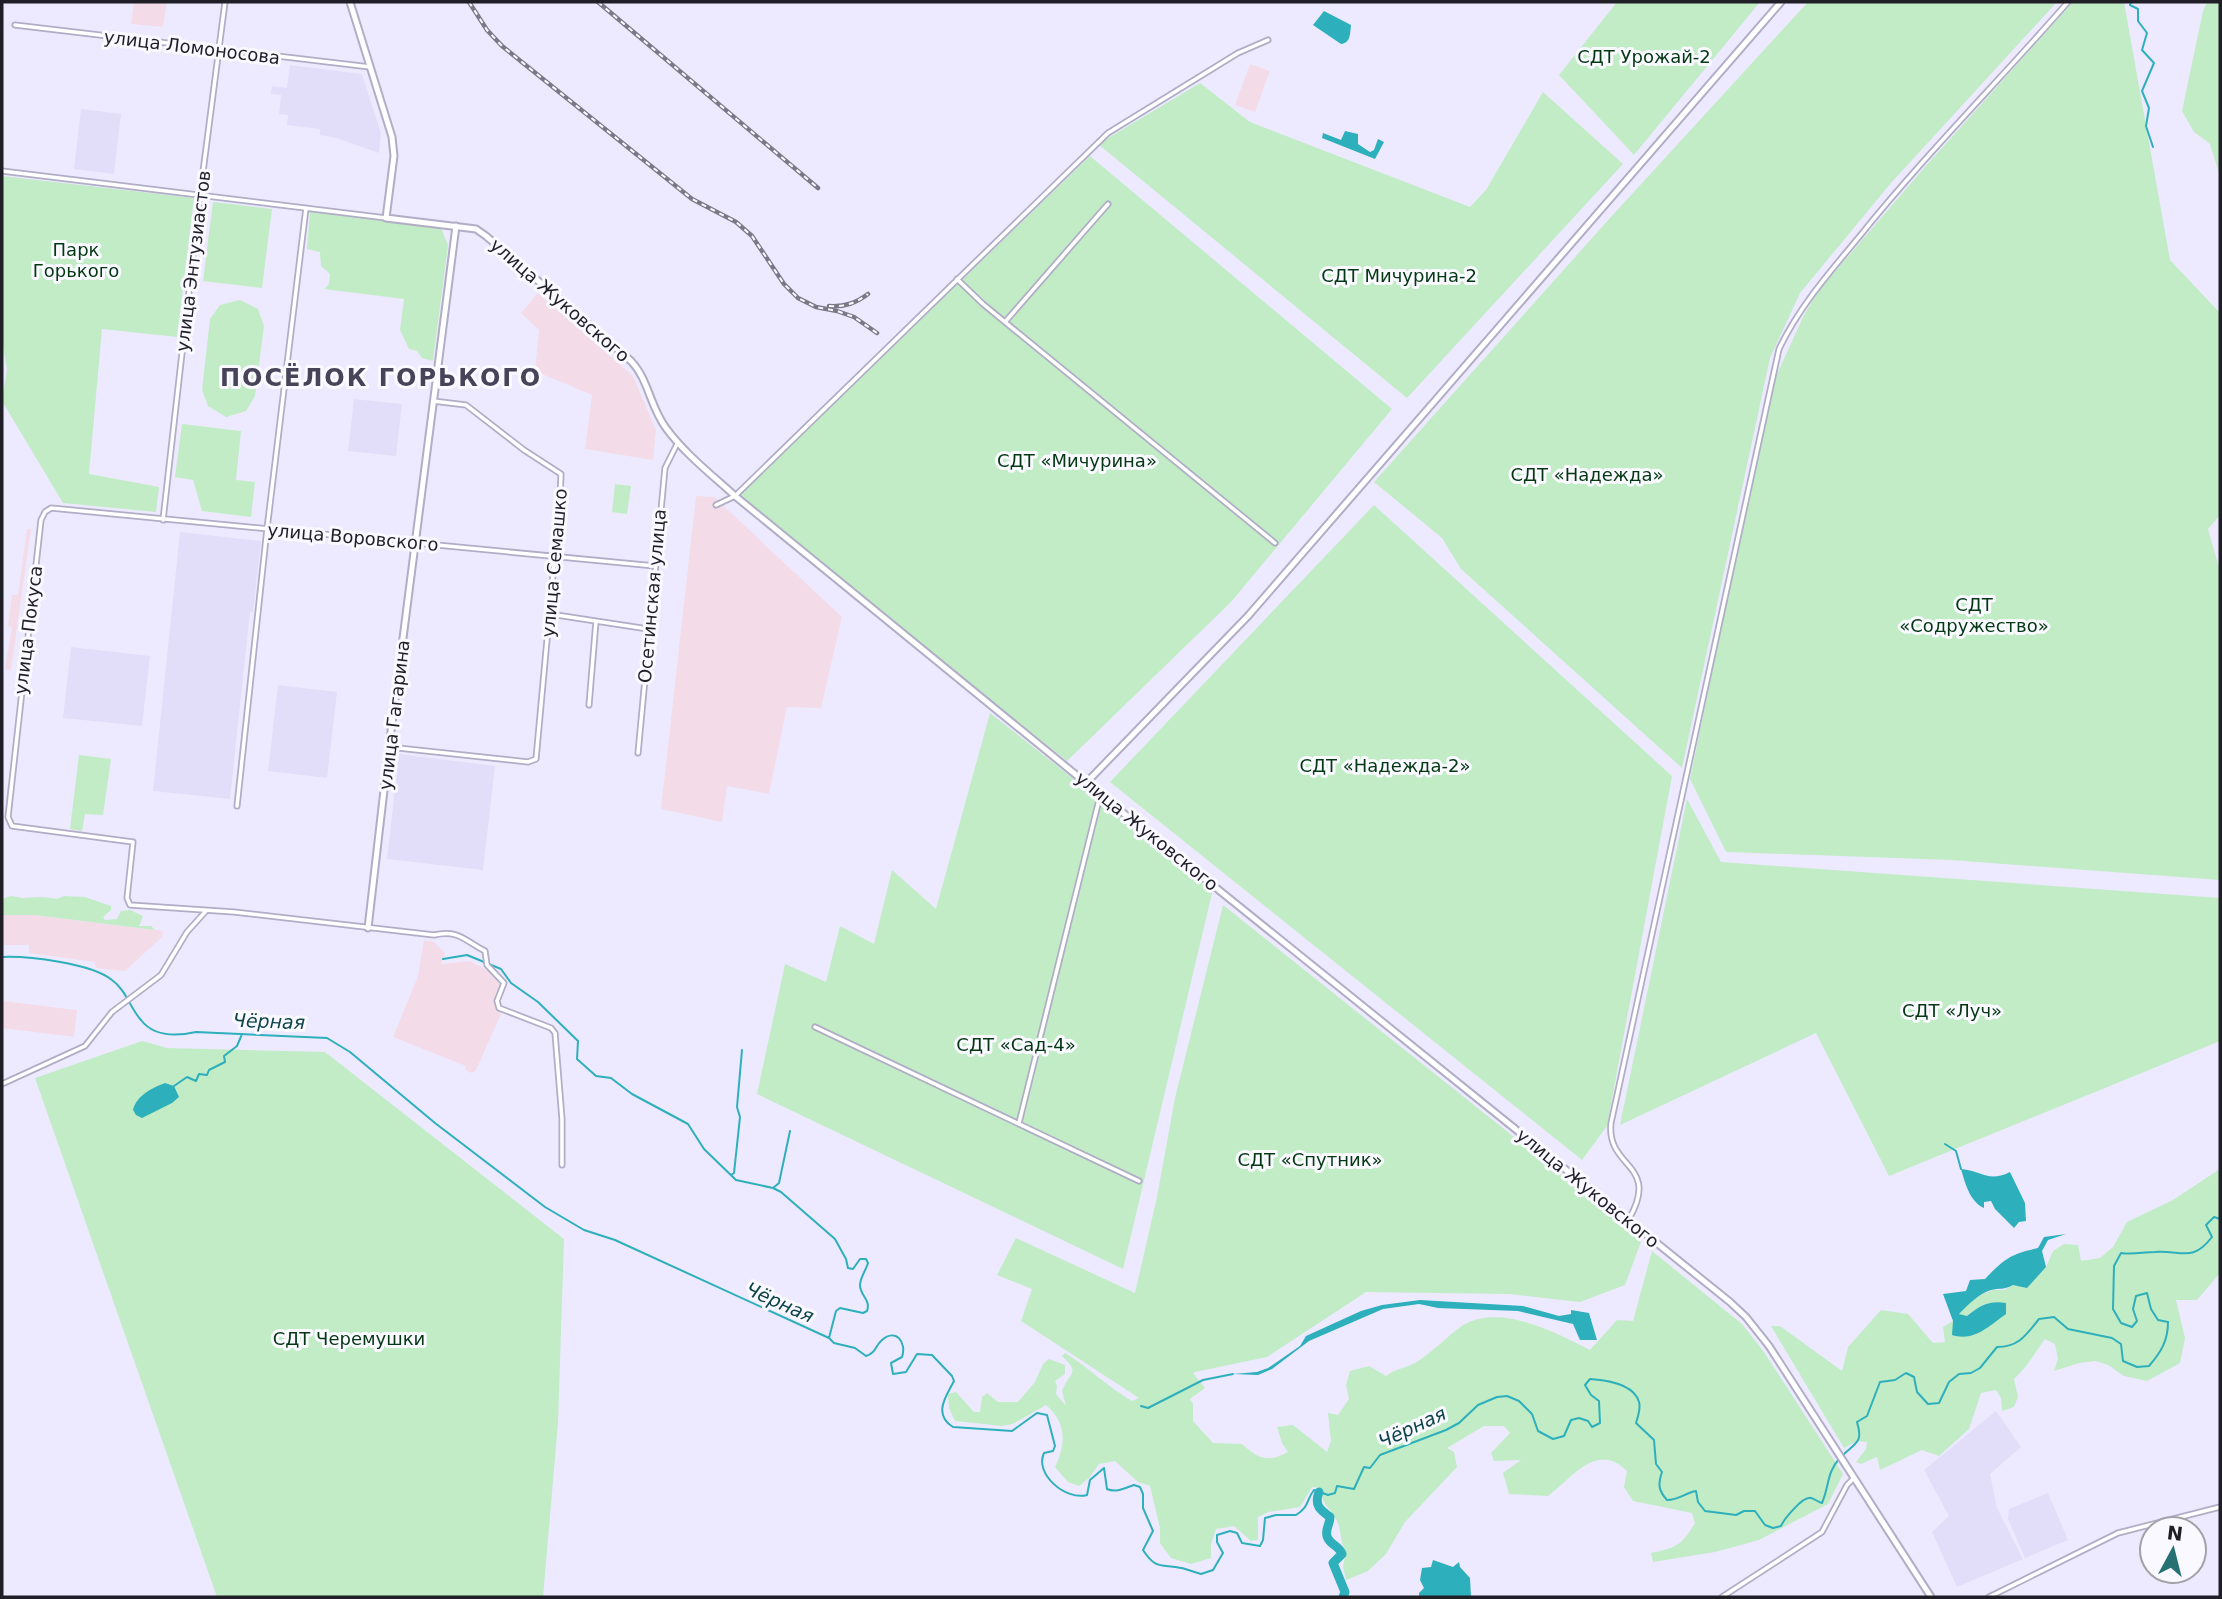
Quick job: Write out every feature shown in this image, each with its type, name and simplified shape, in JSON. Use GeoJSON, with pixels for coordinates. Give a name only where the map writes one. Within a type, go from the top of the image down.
{"type":"FeatureCollection","features":[{"type":"Feature","properties":{"kind":"main road"},"geometry":{"type":"LineString","coordinates":[[350,2],[392,137],[394,156],[386,218]]}},
{"type":"Feature","properties":{"kind":"main road"},"geometry":{"type":"LineString","coordinates":[[1086,783],[1248,616],[1781,2]]}},
{"type":"Feature","properties":{"kind":"main road","name":"улица Жуковского"},"geometry":{"type":"LineString","coordinates":[[386,218],[476,229],[486,236],[631,361],[643,377],[665,427],[735,496],[1746,1317],[1769,1346],[1931,1597]]}},
{"type":"Feature","properties":{"kind":"main road","name":"улица Гагарина"},"geometry":{"type":"LineString","coordinates":[[368,928],[456,226]]}},
{"type":"Feature","properties":{"kind":"street","name":"улица Энтузиастов"},"geometry":{"type":"LineString","coordinates":[[163,520],[225,2]]}},
{"type":"Feature","properties":{"kind":"street"},"geometry":{"type":"LineString","coordinates":[[1628,1220],[1636,1205],[1639,1180],[1614,1148],[1611,1123],[1779,349],[1790,325],[1809,298],[1911,173],[2068,2]]}},
{"type":"Feature","properties":{"kind":"street","name":"улица Ломоносова"},"geometry":{"type":"LineString","coordinates":[[15,25],[370,68]]}},
{"type":"Feature","properties":{"kind":"street"},"geometry":{"type":"LineString","coordinates":[[716,505],[735,496],[1108,133],[1238,53],[1268,40]]}},
{"type":"Feature","properties":{"kind":"street"},"geometry":{"type":"LineString","coordinates":[[2,171],[386,218]]}},
{"type":"Feature","properties":{"kind":"street"},"geometry":{"type":"LineString","coordinates":[[1005,322],[1108,204]]}},
{"type":"Feature","properties":{"kind":"street"},"geometry":{"type":"LineString","coordinates":[[237,806],[306,208]]}},
{"type":"Feature","properties":{"kind":"street"},"geometry":{"type":"LineString","coordinates":[[957,279],[1005,322],[1275,543]]}},
{"type":"Feature","properties":{"kind":"street","name":"улица Семашко"},"geometry":{"type":"LineString","coordinates":[[389,747],[528,762],[536,759],[561,499],[561,474],[524,450],[466,405],[433,401]]}},
{"type":"Feature","properties":{"kind":"street","name":"Осетинская улица"},"geometry":{"type":"LineString","coordinates":[[638,753],[665,468],[678,442]]}},
{"type":"Feature","properties":{"kind":"street","name":"улица Воровского"},"geometry":{"type":"LineString","coordinates":[[51,508],[655,566]]}},
{"type":"Feature","properties":{"kind":"street","name":"улица Покуса"},"geometry":{"type":"LineString","coordinates":[[51,508],[41,520],[9,805],[10,824],[12,827],[130,839],[133,842],[133,850],[128,904],[206,911]]}},
{"type":"Feature","properties":{"kind":"street"},"geometry":{"type":"LineString","coordinates":[[550,614],[649,629]]}},
{"type":"Feature","properties":{"kind":"street"},"geometry":{"type":"LineString","coordinates":[[589,705],[596,621]]}},
{"type":"Feature","properties":{"kind":"street"},"geometry":{"type":"LineString","coordinates":[[1019,1123],[1101,794]]}},
{"type":"Feature","properties":{"kind":"street"},"geometry":{"type":"LineString","coordinates":[[2,1084],[85,1046],[122,1003],[161,975],[187,932],[206,911],[435,935],[460,935],[483,949],[487,965],[505,983],[497,1001],[499,1008],[551,1028],[555,1033],[562,1119],[562,1165]]}},
{"type":"Feature","properties":{"kind":"street"},"geometry":{"type":"LineString","coordinates":[[815,1027],[1139,1181]]}},
{"type":"Feature","properties":{"kind":"street"},"geometry":{"type":"LineString","coordinates":[[1722,1597],[1822,1532],[1847,1485],[1854,1479]]}},
{"type":"Feature","properties":{"kind":"street"},"geometry":{"type":"LineString","coordinates":[[1989,1597],[2118,1533],[2220,1507]]}},
{"type":"Feature","properties":{"kind":"shaded area"},"geometry":{"type":"Polygon","coordinates":[[[134,2],[167,2],[163,27],[131,24],[134,2]]]}},
{"type":"Feature","properties":{"kind":"shaded area"},"geometry":{"type":"Polygon","coordinates":[[[1250,64],[1270,71],[1255,112],[1235,105],[1250,64]]]}},
{"type":"Feature","properties":{"kind":"shaded area"},"geometry":{"type":"Polygon","coordinates":[[[290,65],[362,74],[381,133],[379,153],[320,135],[320,129],[287,125],[288,115],[279,114],[281,95],[271,94],[272,86],[287,88],[290,65]]]}},
{"type":"Feature","properties":{"kind":"shaded area"},"geometry":{"type":"Polygon","coordinates":[[[81,109],[121,114],[114,174],[74,169],[81,109]]]}},
{"type":"Feature","properties":{"kind":"shaded area"},"geometry":{"type":"Polygon","coordinates":[[[538,293],[633,376],[656,430],[653,460],[585,449],[592,395],[535,371],[539,330],[521,313],[538,293]]]}},
{"type":"Feature","properties":{"kind":"shaded area"},"geometry":{"type":"Polygon","coordinates":[[[354,399],[402,404],[396,456],[348,451],[354,399]]]}},
{"type":"Feature","properties":{"kind":"shaded area"},"geometry":{"type":"Polygon","coordinates":[[[696,496],[714,497],[842,617],[821,708],[787,707],[769,794],[727,786],[722,822],[661,809],[696,496]]]}},
{"type":"Feature","properties":{"kind":"shaded area"},"geometry":{"type":"Polygon","coordinates":[[[27,529],[31,529],[11,670],[5,669],[12,627],[8,626],[12,595],[18,595],[27,529]]]}},
{"type":"Feature","properties":{"kind":"shaded area"},"geometry":{"type":"Polygon","coordinates":[[[180,532],[261,541],[253,612],[250,612],[230,799],[153,791],[180,532]]]}},
{"type":"Feature","properties":{"kind":"shaded area"},"geometry":{"type":"Polygon","coordinates":[[[71,647],[150,656],[142,726],[63,718],[71,647]]]}},
{"type":"Feature","properties":{"kind":"shaded area"},"geometry":{"type":"Polygon","coordinates":[[[278,685],[337,692],[327,778],[268,771],[278,685]]]}},
{"type":"Feature","properties":{"kind":"shaded area"},"geometry":{"type":"Polygon","coordinates":[[[399,754],[495,766],[483,870],[387,859],[399,754]]]}},
{"type":"Feature","properties":{"kind":"shaded area"},"geometry":{"type":"Polygon","coordinates":[[[2,915],[35,915],[163,931],[162,937],[125,971],[96,968],[95,962],[29,953],[29,945],[2,945],[2,915]]]}},
{"type":"Feature","properties":{"kind":"shaded area"},"geometry":{"type":"Polygon","coordinates":[[[424,940],[434,942],[445,953],[441,964],[470,961],[502,978],[503,985],[498,1002],[501,1014],[476,1070],[472,1073],[465,1070],[466,1066],[393,1037],[418,976],[424,940]]]}},
{"type":"Feature","properties":{"kind":"shaded area"},"geometry":{"type":"Polygon","coordinates":[[[2,1001],[77,1010],[74,1037],[2,1028],[2,1001]]]}},
{"type":"Feature","properties":{"kind":"shaded area"},"geometry":{"type":"Polygon","coordinates":[[[1996,1411],[2021,1447],[1990,1474],[1997,1508],[2023,1559],[1957,1587],[1932,1532],[1949,1516],[1924,1470],[1996,1411]]]}},
{"type":"Feature","properties":{"kind":"shaded area"},"geometry":{"type":"Polygon","coordinates":[[[2048,1493],[2068,1540],[2025,1558],[2008,1519],[2009,1509],[2048,1493]]]}},
{"type":"Feature","properties":{"kind":"green space","name":"СДТ Урожай-2"},"geometry":{"type":"Polygon","coordinates":[[[1617,2],[1760,2],[1634,155],[1559,75],[1617,2]]]}},
{"type":"Feature","properties":{"kind":"green space","name":"СДТ «Надежда»"},"geometry":{"type":"Polygon","coordinates":[[[1808,2],[2057,2],[1891,183],[1800,293],[1770,358],[1682,768],[1461,569],[1442,538],[1374,482],[1808,2]]]}},
{"type":"Feature","properties":{"kind":"green space","name":"СДТ «Содружество»"},"geometry":{"type":"Polygon","coordinates":[[[2073,2],[2124,2],[2170,260],[2220,313],[2220,515],[2208,529],[2220,571],[2220,880],[1951,860],[1726,852],[1690,779],[1771,387],[1805,313],[1820,289],[2073,2]]]}},
{"type":"Feature","properties":{"kind":"green space"},"geometry":{"type":"Polygon","coordinates":[[[2207,2],[2220,2],[2220,176],[2210,144],[2194,132],[2182,111],[2207,2]]]}},
{"type":"Feature","properties":{"kind":"green space","name":"СДТ Мичурина-2"},"geometry":{"type":"Polygon","coordinates":[[[1200,83],[1250,122],[1470,207],[1486,190],[1543,92],[1623,164],[1407,398],[1098,144],[1200,83]]]}},
{"type":"Feature","properties":{"kind":"green space","name":"СДТ «Мичурина»"},"geometry":{"type":"Polygon","coordinates":[[[1090,156],[1392,409],[1231,602],[1067,761],[748,510],[739,496],[1090,156]]]}},
{"type":"Feature","properties":{"kind":"green space","name":"Парк Горького"},"geometry":{"type":"Polygon","coordinates":[[[2,176],[194,198],[177,337],[102,329],[89,474],[159,487],[156,512],[63,503],[2,401],[7,370],[2,339],[2,176]]]}},
{"type":"Feature","properties":{"kind":"green space"},"geometry":{"type":"Polygon","coordinates":[[[213,202],[272,209],[262,288],[203,281],[213,202]]]}},
{"type":"Feature","properties":{"kind":"green space"},"geometry":{"type":"Polygon","coordinates":[[[310,211],[441,228],[448,245],[433,361],[422,358],[417,351],[409,349],[400,330],[404,299],[324,289],[329,284],[330,274],[321,266],[320,252],[307,249],[310,211]]]}},
{"type":"Feature","properties":{"kind":"green space"},"geometry":{"type":"Polygon","coordinates":[[[240,300],[258,309],[264,326],[255,396],[246,411],[226,417],[208,406],[202,390],[210,319],[220,305],[240,300]]]}},
{"type":"Feature","properties":{"kind":"green space"},"geometry":{"type":"Polygon","coordinates":[[[182,424],[241,431],[236,480],[255,482],[251,517],[202,511],[193,480],[175,477],[182,424]]]}},
{"type":"Feature","properties":{"kind":"green space"},"geometry":{"type":"Polygon","coordinates":[[[615,484],[631,486],[627,514],[612,512],[615,484]]]}},
{"type":"Feature","properties":{"kind":"green space","name":"СДТ «Надежда-2»"},"geometry":{"type":"Polygon","coordinates":[[[1374,505],[1672,776],[1607,1126],[1582,1160],[1110,782],[1374,505]]]}},
{"type":"Feature","properties":{"kind":"green space","name":"СДТ «Сад-4»"},"geometry":{"type":"Polygon","coordinates":[[[990,713],[1213,889],[1123,1269],[757,1094],[785,964],[826,982],[840,926],[874,944],[892,870],[936,909],[990,713]]]}},
{"type":"Feature","properties":{"kind":"green space"},"geometry":{"type":"Polygon","coordinates":[[[79,755],[111,759],[103,815],[85,814],[82,831],[70,829],[79,755]]]}},
{"type":"Feature","properties":{"kind":"green space","name":"СДТ «Луч»"},"geometry":{"type":"Polygon","coordinates":[[[1687,799],[1721,862],[2220,898],[2220,1041],[1889,1176],[1816,1033],[1620,1125],[1687,799]]]}},
{"type":"Feature","properties":{"kind":"green space"},"geometry":{"type":"Polygon","coordinates":[[[11,896],[57,899],[64,896],[85,897],[111,906],[111,910],[103,917],[105,920],[117,919],[121,911],[130,910],[143,916],[139,926],[151,926],[155,930],[35,915],[2,915],[2,899],[11,896]]]}},
{"type":"Feature","properties":{"kind":"green space","name":"СДТ «Спутник»"},"geometry":{"type":"Polygon","coordinates":[[[1223,905],[1642,1239],[1625,1285],[1580,1302],[1509,1294],[1366,1292],[1267,1357],[1195,1372],[1193,1373],[1205,1388],[1190,1399],[1193,1404],[1193,1421],[1213,1443],[1242,1444],[1258,1456],[1275,1458],[1288,1452],[1277,1427],[1293,1425],[1327,1452],[1331,1441],[1328,1413],[1338,1415],[1349,1399],[1346,1385],[1350,1371],[1369,1366],[1386,1376],[1415,1363],[1462,1326],[1477,1319],[1493,1317],[1527,1323],[1590,1350],[1617,1320],[1633,1321],[1652,1251],[1742,1324],[1764,1352],[1843,1474],[1828,1504],[1759,1540],[1715,1552],[1653,1562],[1651,1553],[1672,1547],[1686,1536],[1695,1523],[1692,1513],[1633,1501],[1624,1487],[1627,1471],[1606,1460],[1586,1465],[1548,1496],[1509,1494],[1503,1473],[1521,1460],[1494,1461],[1491,1453],[1510,1433],[1504,1426],[1484,1426],[1447,1448],[1454,1452],[1457,1467],[1405,1522],[1386,1554],[1368,1571],[1346,1580],[1343,1567],[1346,1552],[1338,1523],[1325,1503],[1321,1488],[1312,1487],[1300,1507],[1269,1512],[1258,1517],[1258,1540],[1251,1541],[1234,1526],[1216,1529],[1211,1544],[1211,1558],[1191,1564],[1171,1558],[1160,1543],[1160,1528],[1150,1486],[1138,1482],[1115,1461],[1099,1464],[1079,1486],[1068,1482],[1055,1467],[1063,1442],[1061,1426],[1046,1405],[1013,1424],[1002,1426],[955,1421],[949,1408],[948,1394],[956,1392],[974,1412],[980,1412],[982,1397],[987,1393],[998,1402],[1018,1402],[1049,1359],[1065,1365],[1065,1374],[1055,1381],[1056,1394],[1066,1406],[1062,1391],[1072,1370],[1062,1356],[1065,1353],[1132,1401],[1139,1398],[1021,1321],[1032,1289],[997,1275],[1016,1238],[1135,1293],[1157,1197],[1175,1098],[1223,905]]]}},
{"type":"Feature","properties":{"kind":"green space","name":"СДТ Черемушки"},"geometry":{"type":"Polygon","coordinates":[[[142,1041],[167,1048],[325,1052],[564,1239],[558,1423],[543,1597],[217,1597],[35,1078],[142,1041]]]}},
{"type":"Feature","properties":{"kind":"green space"},"geometry":{"type":"Polygon","coordinates":[[[2220,1169],[2220,1273],[2197,1300],[2176,1300],[2185,1338],[2180,1363],[2147,1381],[2124,1376],[2108,1365],[2096,1361],[2054,1371],[2058,1359],[2055,1344],[2045,1339],[2014,1379],[2018,1397],[2014,1407],[2002,1411],[2001,1398],[1996,1390],[1981,1393],[1969,1429],[1939,1456],[1922,1450],[1880,1470],[1877,1457],[1861,1464],[1856,1462],[1866,1449],[1867,1442],[1857,1441],[1844,1448],[1771,1326],[1780,1326],[1842,1371],[1848,1347],[1881,1310],[1908,1314],[1933,1343],[1945,1342],[1943,1327],[1953,1321],[2006,1304],[1990,1303],[1967,1316],[1958,1314],[1975,1298],[1992,1290],[2004,1290],[2046,1267],[2053,1251],[2064,1244],[2078,1245],[2081,1261],[2100,1258],[2113,1247],[2127,1222],[2173,1200],[2220,1169]]]}},
{"type":"Feature","properties":{"kind":"water"},"geometry":{"type":"Polygon","coordinates":[[[1324,11],[1351,25],[1347,42],[1341,44],[1313,25],[1324,11]]]}},
{"type":"Feature","properties":{"kind":"water"},"geometry":{"type":"Polygon","coordinates":[[[1345,131],[1358,134],[1358,144],[1370,152],[1374,150],[1378,139],[1384,142],[1375,159],[1322,138],[1323,133],[1341,140],[1345,131]]]}},
{"type":"Feature","properties":{"kind":"water"},"geometry":{"type":"Polygon","coordinates":[[[165,1083],[174,1086],[179,1097],[142,1118],[136,1115],[133,1110],[141,1096],[165,1083]]]}},
{"type":"Feature","properties":{"kind":"water"},"geometry":{"type":"Polygon","coordinates":[[[1961,1169],[1991,1176],[2010,1172],[2025,1203],[2026,1221],[2019,1222],[2014,1228],[1995,1209],[1991,1201],[1984,1202],[1984,1208],[1979,1205],[1969,1192],[1961,1169]]]}},
{"type":"Feature","properties":{"kind":"water"},"geometry":{"type":"Polygon","coordinates":[[[2066,1234],[2048,1240],[2042,1251],[2046,1267],[2027,1288],[2013,1285],[1986,1292],[1959,1314],[1967,1316],[1981,1306],[1995,1302],[2006,1303],[2006,1314],[1974,1335],[1952,1335],[1953,1321],[1943,1294],[1966,1291],[1970,1280],[1985,1279],[2008,1258],[2038,1248],[2044,1237],[2066,1234]]]}},
{"type":"Feature","properties":{"kind":"water"},"geometry":{"type":"Polygon","coordinates":[[[1420,1300],[1523,1306],[1559,1316],[1571,1314],[1571,1310],[1589,1313],[1597,1340],[1580,1340],[1573,1324],[1518,1311],[1438,1308],[1419,1304],[1383,1309],[1309,1341],[1272,1369],[1258,1375],[1233,1374],[1268,1368],[1300,1346],[1306,1336],[1361,1311],[1420,1300]]]}},
{"type":"Feature","properties":{"kind":"water"},"geometry":{"type":"Polygon","coordinates":[[[1433,1560],[1453,1567],[1459,1562],[1470,1578],[1471,1597],[1419,1597],[1424,1588],[1420,1580],[1422,1568],[1431,1567],[1433,1560]]]}},
{"type":"Feature","properties":{"kind":"waterway"},"geometry":{"type":"LineString","coordinates":[[2131,2],[2130,5],[2138,9],[2138,21],[2147,33],[2142,50],[2154,63],[2142,91],[2149,108],[2146,126],[2153,147]]}},
{"type":"Feature","properties":{"kind":"waterway"},"geometry":{"type":"LineString","coordinates":[[443,959],[467,955],[501,969],[511,983],[538,1002],[578,1041],[577,1059],[596,1076],[611,1078],[632,1094],[688,1124],[704,1149],[736,1180],[781,1192],[835,1239],[848,1268],[853,1269],[860,1259],[866,1259],[868,1263],[860,1285],[868,1303],[867,1311],[863,1313],[840,1308],[836,1311],[829,1338]]}},
{"type":"Feature","properties":{"kind":"waterway","name":"Чёрная"},"geometry":{"type":"LineString","coordinates":[[2,957],[59,962],[102,974],[121,989],[146,1026],[159,1032],[327,1038],[350,1052],[435,1123],[545,1207],[584,1230],[615,1240],[829,1338],[834,1343],[855,1348],[866,1356],[874,1351],[882,1340],[896,1336],[902,1342],[903,1351],[902,1357],[891,1363],[893,1374],[906,1372],[917,1354],[932,1355],[954,1381],[942,1410],[943,1416],[953,1427],[1012,1431],[1037,1413],[1047,1415],[1055,1446],[1053,1451],[1044,1453],[1042,1461],[1054,1484],[1070,1494],[1087,1495],[1090,1480],[1104,1468],[1107,1489],[1117,1490],[1134,1485],[1140,1487],[1143,1508],[1153,1531],[1143,1550],[1155,1563],[1181,1568]]}},
{"type":"Feature","properties":{"kind":"waterway"},"geometry":{"type":"LineString","coordinates":[[174,1086],[187,1077],[196,1081],[199,1074],[207,1075],[209,1070],[225,1062],[224,1056],[237,1046],[242,1034]]}},
{"type":"Feature","properties":{"kind":"waterway"},"geometry":{"type":"LineString","coordinates":[[731,1175],[734,1173],[740,1117],[737,1107],[742,1050]]}},
{"type":"Feature","properties":{"kind":"waterway"},"geometry":{"type":"LineString","coordinates":[[773,1188],[779,1183],[790,1131]]}},
{"type":"Feature","properties":{"kind":"waterway"},"geometry":{"type":"LineString","coordinates":[[1945,1144],[1956,1151],[1961,1169]]}},
{"type":"Feature","properties":{"kind":"waterway","name":"Чёрная"},"geometry":{"type":"LineString","coordinates":[[1843,1455],[1858,1441],[1857,1422],[1867,1416],[1880,1382],[1895,1380],[1906,1373],[1914,1377],[1917,1392],[1928,1404],[1939,1403],[1949,1382],[1959,1374],[1971,1373],[1980,1368],[1997,1347],[2017,1342],[2039,1319],[2054,1317],[2068,1329],[2112,1338],[2121,1344],[2123,1361],[2137,1367],[2149,1366],[2163,1346],[2168,1322],[2158,1320],[2151,1309],[2147,1293],[2136,1296],[2133,1309],[2137,1321],[2132,1327],[2121,1323],[2113,1309],[2114,1266],[2121,1253],[2192,1253],[2212,1237],[2206,1225],[2214,1217],[2220,1219]]}},
{"type":"Feature","properties":{"kind":"waterway"},"geometry":{"type":"LineString","coordinates":[[1141,1406],[1148,1408],[1203,1380],[1233,1374]]}},
{"type":"Feature","properties":{"kind":"waterway","name":"Чёрная"},"geometry":{"type":"LineString","coordinates":[[1182,1568],[1201,1574],[1213,1570],[1223,1553],[1217,1542],[1217,1535],[1230,1531],[1237,1533],[1242,1543],[1260,1546],[1265,1518],[1296,1515],[1306,1506],[1314,1490],[1328,1495],[1335,1493],[1337,1486],[1354,1489],[1364,1467],[1370,1468],[1380,1455],[1446,1430],[1459,1423],[1478,1405],[1497,1397],[1507,1396],[1519,1401],[1532,1414],[1538,1431],[1553,1439],[1564,1436],[1571,1420],[1579,1418],[1588,1421],[1592,1427],[1600,1423],[1599,1401],[1585,1385],[1590,1379],[1618,1384],[1636,1396],[1640,1407],[1636,1423],[1654,1440],[1656,1464],[1662,1472],[1660,1487],[1667,1500],[1696,1491],[1698,1502],[1705,1511],[1736,1515],[1744,1511],[1755,1511],[1765,1525],[1773,1528],[1781,1526],[1794,1509],[1808,1498],[1822,1503],[1830,1474],[1839,1459]]}},
{"type":"Feature","properties":{"kind":"waterway"},"geometry":{"type":"LineString","coordinates":[[1319,1492],[1319,1507],[1330,1517],[1328,1539],[1342,1554],[1333,1563],[1345,1592],[1343,1597]]}},
{"type":"Feature","properties":{"kind":"railway"},"geometry":{"type":"LineString","coordinates":[[469,2],[487,30],[502,46],[692,199],[736,222],[752,236],[784,284],[798,298],[816,307],[854,317],[877,333]]}},
{"type":"Feature","properties":{"kind":"railway"},"geometry":{"type":"LineString","coordinates":[[598,2],[818,188]]}},
{"type":"Feature","properties":{"kind":"railway"},"geometry":{"type":"LineString","coordinates":[[829,306],[850,304],[868,294]]}},
{"type":"Feature","properties":{"kind":"district","name":"ПОСЁЛОК ГОРЬКОГО"},"geometry":{"type":"Point","coordinates":[381,378]}}]}
